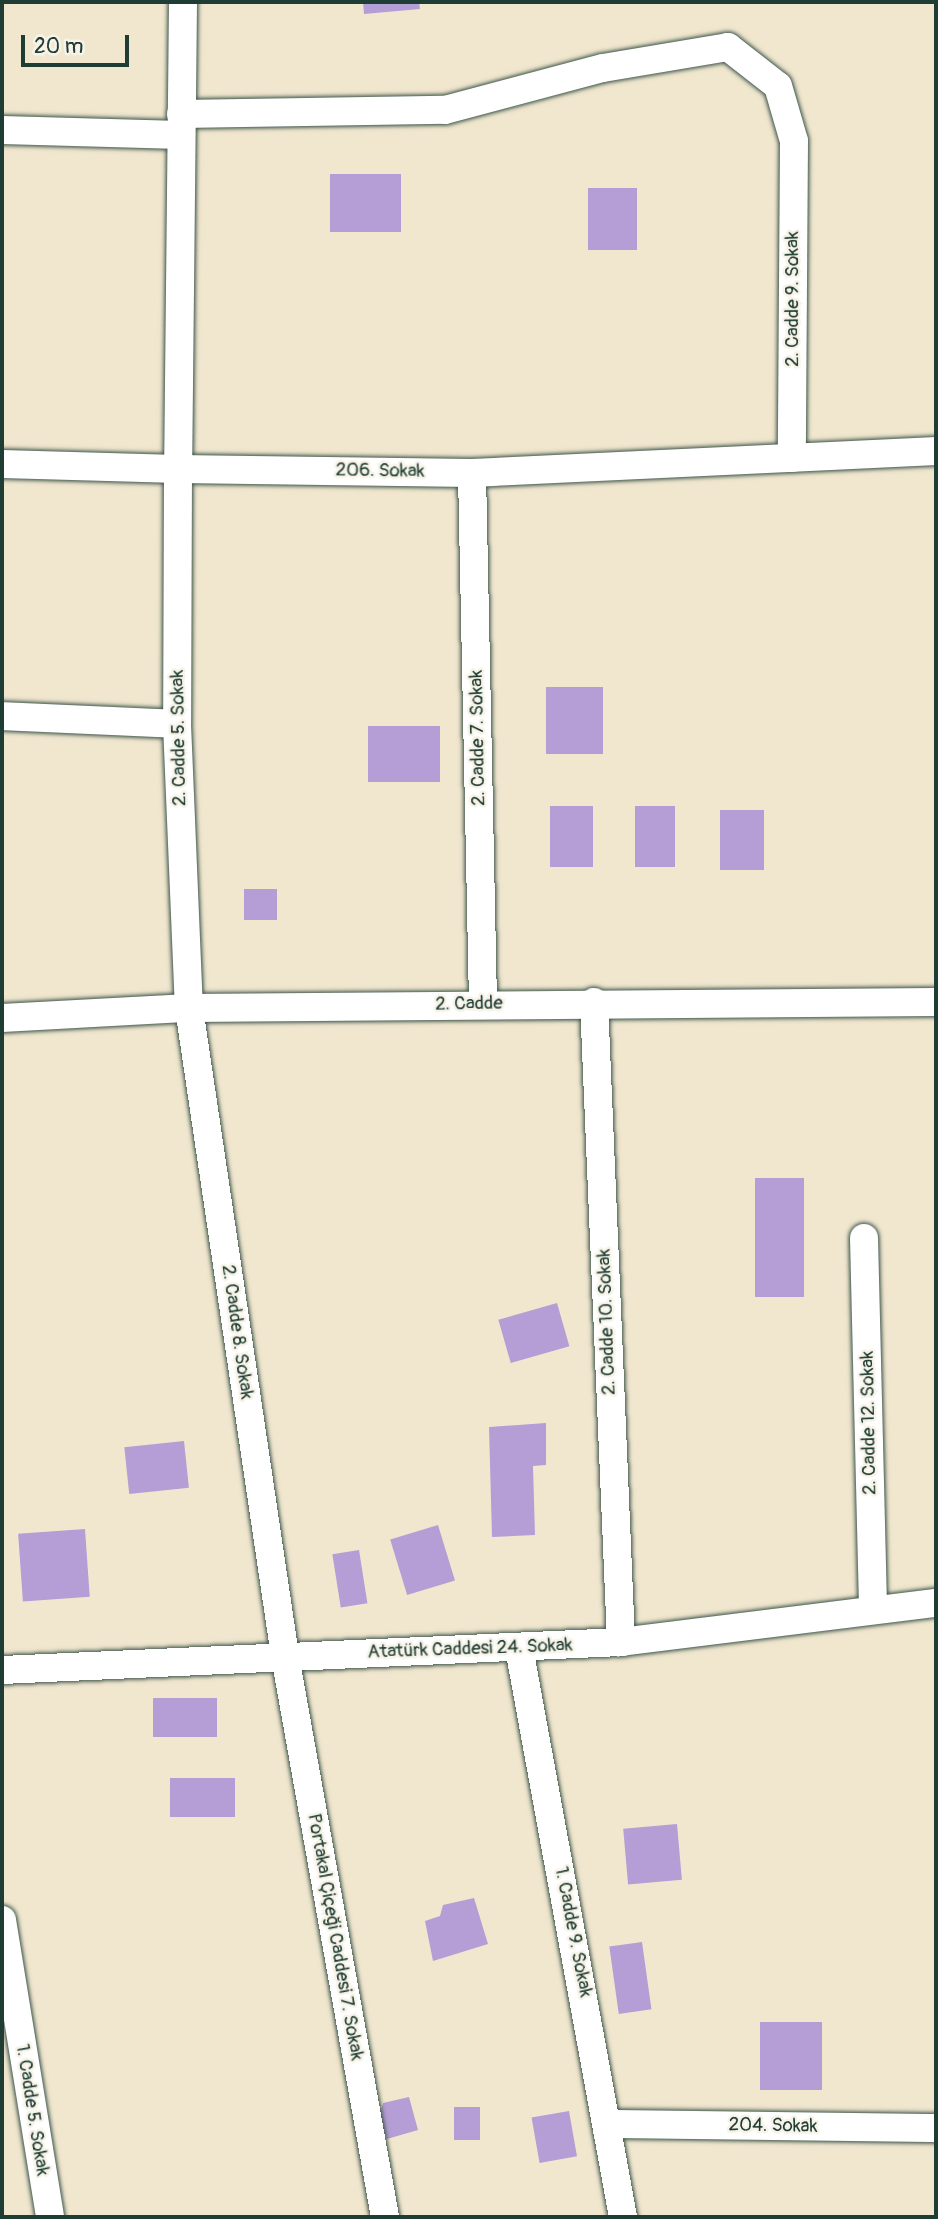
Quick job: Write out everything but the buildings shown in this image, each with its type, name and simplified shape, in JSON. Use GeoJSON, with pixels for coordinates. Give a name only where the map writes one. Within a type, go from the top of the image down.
{"type":"FeatureCollection","features":[{"type":"Feature","properties":{"kind":"street"},"geometry":{"type":"LineString","coordinates":[[178,469],[183,2]]}},
{"type":"Feature","properties":{"kind":"street","name":"2. Cadde 9. Sokak"},"geometry":{"type":"LineString","coordinates":[[2,130],[181,125],[445,110],[603,68],[729,47],[778,86],[794,141],[792,458]]}},
{"type":"Feature","properties":{"kind":"street","name":"206. Sokak"},"geometry":{"type":"LineString","coordinates":[[2,464],[472,472],[936,451]]}},
{"type":"Feature","properties":{"kind":"street","name":"2. Cadde 5. Sokak"},"geometry":{"type":"LineString","coordinates":[[178,469],[177,724],[189,1008]]}},
{"type":"Feature","properties":{"kind":"street","name":"2. Cadde 7. Sokak"},"geometry":{"type":"LineString","coordinates":[[472,472],[483,1004]]}},
{"type":"Feature","properties":{"kind":"street"},"geometry":{"type":"LineString","coordinates":[[2,716],[177,724]]}},
{"type":"Feature","properties":{"kind":"street","name":"2. Cadde"},"geometry":{"type":"LineString","coordinates":[[2,1018],[189,1008],[594,1002],[936,1002]]}},
{"type":"Feature","properties":{"kind":"street","name":"2. Cadde 10. Sokak"},"geometry":{"type":"LineString","coordinates":[[594,1002],[621,1642]]}},
{"type":"Feature","properties":{"kind":"street","name":"2. Cadde 8. Sokak"},"geometry":{"type":"LineString","coordinates":[[189,1008],[285,1656]]}},
{"type":"Feature","properties":{"kind":"street","name":"2. Cadde 12. Sokak"},"geometry":{"type":"LineString","coordinates":[[864,1238],[873,1608]]}},
{"type":"Feature","properties":{"kind":"street","name":"Atatürk Caddesi 24. Sokak"},"geometry":{"type":"LineString","coordinates":[[2,1670],[621,1642],[873,1608],[936,1603]]}},
{"type":"Feature","properties":{"kind":"street","name":"1. Cadde 9. Sokak"},"geometry":{"type":"LineString","coordinates":[[519,1647],[610,2124],[623,2217]]}},
{"type":"Feature","properties":{"kind":"street","name":"Portakal Çiçeği Caddesi 7. Sokak"},"geometry":{"type":"LineString","coordinates":[[285,1656],[384,2217]]}},
{"type":"Feature","properties":{"kind":"street","name":"1. Cadde 5. Sokak"},"geometry":{"type":"LineString","coordinates":[[2,1920],[9,2009],[50,2217]]}},
{"type":"Feature","properties":{"kind":"street","name":"204. Sokak"},"geometry":{"type":"LineString","coordinates":[[610,2124],[936,2128]]}}]}
